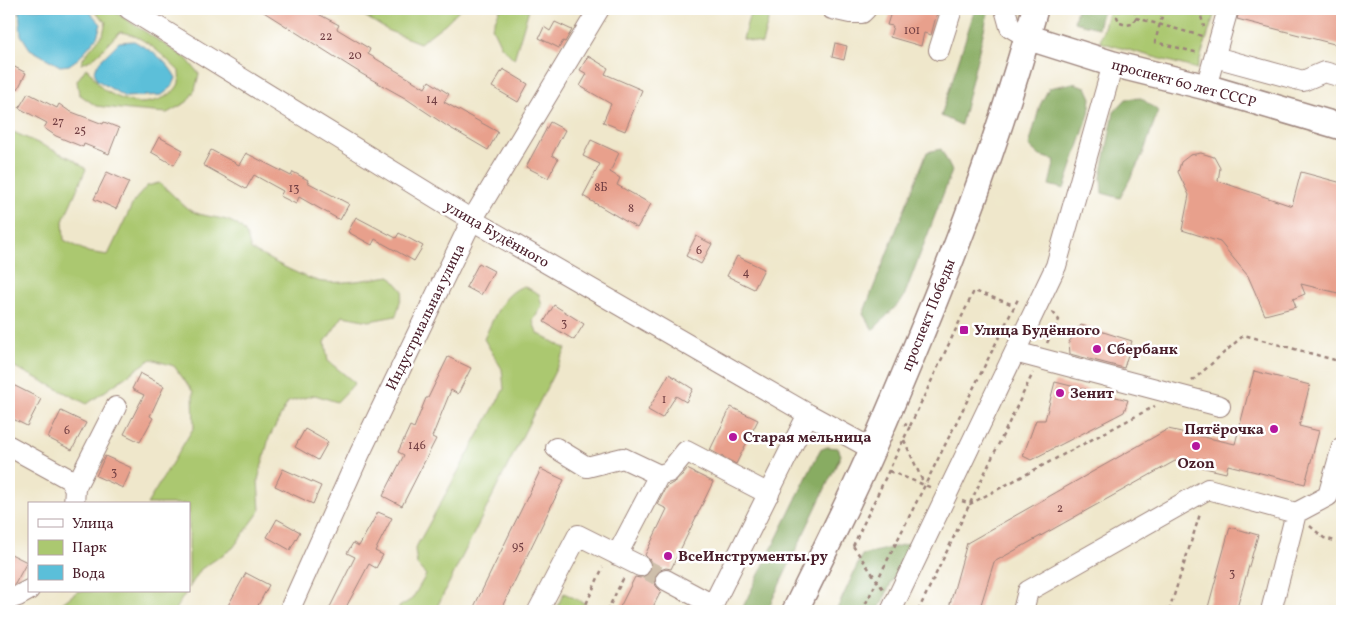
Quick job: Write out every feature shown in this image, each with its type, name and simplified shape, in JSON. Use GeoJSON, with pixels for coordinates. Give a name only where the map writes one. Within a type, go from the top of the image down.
{"type":"FeatureCollection","features":[{"type":"Feature","properties":{"kind":"main road","name":"проспект Победы"},"geometry":{"type":"LineString","coordinates":[[795,611],[872,449],[950,262],[1010,97],[1035,9]]}},
{"type":"Feature","properties":{"kind":"main road","name":"проспект 60 лет СССР"},"geometry":{"type":"LineString","coordinates":[[1027,37],[1113,64],[1206,87],[1342,126]]}},
{"type":"Feature","properties":{"kind":"street","name":"улица Будённого"},"geometry":{"type":"LineString","coordinates":[[129,9],[472,220],[872,449]]}},
{"type":"Feature","properties":{"kind":"street","name":"Индустриальная улица"},"geometry":{"type":"LineString","coordinates":[[289,611],[360,454],[472,220],[599,9]]}},
{"type":"Feature","properties":{"kind":"street"},"geometry":{"type":"LineString","coordinates":[[832,9],[850,13],[862,13],[866,9]]}},
{"type":"Feature","properties":{"kind":"street"},"geometry":{"type":"LineString","coordinates":[[939,50],[952,9]]}},
{"type":"Feature","properties":{"kind":"street"},"geometry":{"type":"LineString","coordinates":[[1005,9],[1010,27],[1027,37]]}},
{"type":"Feature","properties":{"kind":"street"},"geometry":{"type":"LineString","coordinates":[[1206,87],[1228,9]]}},
{"type":"Feature","properties":{"kind":"street"},"geometry":{"type":"LineString","coordinates":[[1215,57],[1303,81],[1324,72],[1342,77]]}},
{"type":"Feature","properties":{"kind":"street"},"geometry":{"type":"LineString","coordinates":[[893,605],[1015,352],[1043,302],[1056,266],[1113,64]]}},
{"type":"Feature","properties":{"kind":"street"},"geometry":{"type":"LineString","coordinates":[[1015,352],[1220,406]]}},
{"type":"Feature","properties":{"kind":"street"},"geometry":{"type":"LineString","coordinates":[[74,496],[116,407]]}},
{"type":"Feature","properties":{"kind":"street"},"geometry":{"type":"LineString","coordinates":[[666,580],[711,608],[808,414]]}},
{"type":"Feature","properties":{"kind":"street"},"geometry":{"type":"LineString","coordinates":[[9,446],[69,480],[74,496]]}},
{"type":"Feature","properties":{"kind":"street"},"geometry":{"type":"LineString","coordinates":[[1023,611],[1028,591],[1208,489],[1296,514],[1328,496],[1342,446]]}},
{"type":"Feature","properties":{"kind":"street"},"geometry":{"type":"LineString","coordinates":[[556,448],[587,467],[623,458],[659,475],[669,472],[686,451],[768,494]]}},
{"type":"Feature","properties":{"kind":"street"},"geometry":{"type":"LineString","coordinates":[[538,611],[578,535],[625,559],[659,475]]}},
{"type":"Feature","properties":{"kind":"street"},"geometry":{"type":"LineString","coordinates":[[1271,611],[1296,514]]}},
{"type":"Feature","properties":{"kind":"street"},"geometry":{"type":"LineString","coordinates":[[9,599],[28,591]]}},
{"type":"Feature","properties":{"kind":"path"},"geometry":{"type":"LineString","coordinates":[[1121,9],[1118,11],[1117,17],[1120,23],[1126,25],[1132,24],[1136,18],[1135,12],[1132,9]]}},
{"type":"Feature","properties":{"kind":"path"},"geometry":{"type":"LineString","coordinates":[[1164,9],[1155,42],[1215,57]]}},
{"type":"Feature","properties":{"kind":"path"},"geometry":{"type":"LineString","coordinates":[[1199,9],[1204,28]]}},
{"type":"Feature","properties":{"kind":"path"},"geometry":{"type":"LineString","coordinates":[[1136,18],[1207,37]]}},
{"type":"Feature","properties":{"kind":"path"},"geometry":{"type":"LineString","coordinates":[[910,426],[974,291],[1014,305]]}},
{"type":"Feature","properties":{"kind":"path"},"geometry":{"type":"LineString","coordinates":[[862,611],[1014,305],[1018,299],[1043,302],[1059,320],[918,611]]}},
{"type":"Feature","properties":{"kind":"path"},"geometry":{"type":"LineString","coordinates":[[970,504],[1177,395],[1244,335],[1342,362]]}},
{"type":"Feature","properties":{"kind":"path"},"geometry":{"type":"LineString","coordinates":[[904,440],[924,486]]}},
{"type":"Feature","properties":{"kind":"path"},"geometry":{"type":"LineString","coordinates":[[889,471],[970,504]]}},
{"type":"Feature","properties":{"kind":"path"},"geometry":{"type":"LineString","coordinates":[[1169,611],[1208,489]]}},
{"type":"Feature","properties":{"kind":"path"},"geometry":{"type":"LineString","coordinates":[[1296,514],[1324,538],[1342,543]]}},
{"type":"Feature","properties":{"kind":"path"},"geometry":{"type":"LineString","coordinates":[[830,536],[853,546],[893,605]]}},
{"type":"Feature","properties":{"kind":"path"},"geometry":{"type":"LineString","coordinates":[[583,611],[625,559]]}},
{"type":"Feature","properties":{"kind":"path"},"geometry":{"type":"LineString","coordinates":[[607,611],[625,559]]}},
{"type":"Feature","properties":{"kind":"path"},"geometry":{"type":"LineString","coordinates":[[1164,611],[1171,605]]}},
{"type":"Feature","properties":{"kind":"green space"},"geometry":{"type":"Polygon","coordinates":[[[91,9],[110,9],[187,59],[199,74],[195,90],[187,102],[167,113],[96,106],[79,94],[77,81],[86,68],[103,89],[118,97],[139,103],[150,102],[168,95],[173,92],[179,82],[179,71],[159,52],[145,41],[120,32],[97,55],[81,64],[84,57],[103,34],[106,22],[91,9]]]}},
{"type":"Feature","properties":{"kind":"green space"},"geometry":{"type":"Polygon","coordinates":[[[353,9],[460,9],[446,23],[420,43],[389,31],[353,9]]]}},
{"type":"Feature","properties":{"kind":"green space"},"geometry":{"type":"Polygon","coordinates":[[[500,9],[529,9],[514,59],[501,46],[492,27],[500,9]]]}},
{"type":"Feature","properties":{"kind":"green space"},"geometry":{"type":"Polygon","coordinates":[[[751,9],[771,9],[762,44],[743,39],[751,9]]]}},
{"type":"Feature","properties":{"kind":"green space"},"geometry":{"type":"Polygon","coordinates":[[[975,9],[989,9],[961,125],[941,116],[975,9]]]}},
{"type":"Feature","properties":{"kind":"green space"},"geometry":{"type":"Polygon","coordinates":[[[1077,9],[1103,9],[1098,28],[1074,22],[1077,9]]]}},
{"type":"Feature","properties":{"kind":"green space"},"geometry":{"type":"Polygon","coordinates":[[[1109,9],[1208,9],[1215,12],[1197,69],[1100,42],[1109,9]]]}},
{"type":"Feature","properties":{"kind":"green space"},"geometry":{"type":"Polygon","coordinates":[[[1073,83],[1086,87],[1091,98],[1089,114],[1064,189],[1049,185],[1055,160],[1040,156],[1029,146],[1040,105],[1049,88],[1073,83]]]}},
{"type":"Feature","properties":{"kind":"green space"},"geometry":{"type":"Polygon","coordinates":[[[1141,98],[1158,111],[1143,154],[1120,198],[1102,193],[1101,177],[1114,112],[1126,99],[1141,98]]]}},
{"type":"Feature","properties":{"kind":"green space"},"geometry":{"type":"Polygon","coordinates":[[[9,130],[73,159],[86,169],[63,221],[64,240],[88,252],[108,255],[134,201],[147,186],[159,183],[188,209],[202,215],[223,219],[236,224],[245,233],[251,250],[297,273],[323,282],[357,281],[390,276],[403,291],[396,316],[369,321],[343,316],[325,342],[328,361],[355,383],[337,402],[315,395],[288,402],[269,438],[258,480],[260,511],[233,548],[201,569],[190,586],[190,502],[148,502],[194,427],[193,392],[174,366],[151,359],[87,404],[9,364],[9,130]]]}},
{"type":"Feature","properties":{"kind":"green space"},"geometry":{"type":"Polygon","coordinates":[[[941,149],[952,171],[903,299],[873,330],[863,314],[927,152],[941,149]]]}},
{"type":"Feature","properties":{"kind":"green space"},"geometry":{"type":"Polygon","coordinates":[[[524,286],[539,294],[542,306],[533,321],[537,333],[566,349],[435,611],[399,611],[399,607],[412,599],[426,575],[417,565],[415,549],[504,389],[502,369],[484,339],[504,301],[516,290],[524,286]]]}},
{"type":"Feature","properties":{"kind":"green space"},"geometry":{"type":"Polygon","coordinates":[[[827,447],[838,448],[841,455],[767,611],[741,611],[820,450],[827,447]]]}},
{"type":"Feature","properties":{"kind":"green space"},"geometry":{"type":"Polygon","coordinates":[[[910,543],[878,611],[836,611],[862,555],[910,543]]]}},
{"type":"Feature","properties":{"kind":"green space"},"geometry":{"type":"Polygon","coordinates":[[[77,592],[186,592],[174,611],[55,611],[57,607],[77,592]]]}},
{"type":"Feature","properties":{"kind":"green space"},"geometry":{"type":"Polygon","coordinates":[[[564,593],[586,604],[583,611],[555,611],[564,593]]]}},
{"type":"Feature","properties":{"kind":"water"},"geometry":{"type":"Polygon","coordinates":[[[19,9],[87,9],[101,24],[97,37],[79,58],[69,65],[60,66],[30,49],[21,35],[19,9]]]}},
{"type":"Feature","properties":{"kind":"water"},"geometry":{"type":"Polygon","coordinates":[[[134,41],[158,56],[176,78],[172,87],[162,95],[125,97],[97,80],[94,71],[100,61],[119,42],[134,41]]]}},
{"type":"Feature","properties":{"kind":"building"},"geometry":{"type":"Polygon","coordinates":[[[259,9],[309,9],[339,25],[337,29],[370,49],[368,54],[425,88],[429,81],[449,94],[444,102],[498,132],[488,150],[405,98],[362,74],[259,9]]]}},
{"type":"Feature","properties":{"kind":"building"},"geometry":{"type":"Polygon","coordinates":[[[892,9],[938,9],[931,35],[924,33],[921,46],[890,37],[893,26],[887,25],[892,9]]]}},
{"type":"Feature","properties":{"kind":"building"},"geometry":{"type":"Polygon","coordinates":[[[1240,9],[1334,9],[1342,11],[1342,46],[1237,19],[1240,9]]]}},
{"type":"Feature","properties":{"kind":"building"},"geometry":{"type":"Polygon","coordinates":[[[555,22],[572,30],[559,48],[539,38],[544,27],[550,31],[555,22]]]}},
{"type":"Feature","properties":{"kind":"building"},"geometry":{"type":"Polygon","coordinates":[[[835,43],[847,46],[844,60],[832,57],[835,43]]]}},
{"type":"Feature","properties":{"kind":"building"},"geometry":{"type":"Polygon","coordinates":[[[588,56],[608,68],[605,74],[642,90],[625,131],[603,122],[611,104],[580,86],[587,74],[580,70],[588,56]]]}},
{"type":"Feature","properties":{"kind":"building"},"geometry":{"type":"Polygon","coordinates":[[[9,64],[26,73],[18,89],[9,84],[9,64]]]}},
{"type":"Feature","properties":{"kind":"building"},"geometry":{"type":"Polygon","coordinates":[[[503,69],[528,84],[518,102],[492,87],[503,69]]]}},
{"type":"Feature","properties":{"kind":"building"},"geometry":{"type":"Polygon","coordinates":[[[28,93],[57,108],[59,104],[69,111],[119,128],[109,154],[84,144],[83,147],[56,136],[44,128],[47,123],[19,108],[28,93]]]}},
{"type":"Feature","properties":{"kind":"building"},"geometry":{"type":"Polygon","coordinates":[[[550,122],[565,130],[552,155],[558,159],[548,178],[526,167],[550,122]]]}},
{"type":"Feature","properties":{"kind":"building"},"geometry":{"type":"Polygon","coordinates":[[[159,137],[183,150],[174,165],[151,152],[159,137]]]}},
{"type":"Feature","properties":{"kind":"building"},"geometry":{"type":"Polygon","coordinates":[[[591,140],[619,153],[610,172],[620,178],[617,185],[651,204],[637,228],[583,196],[600,164],[583,156],[591,140]]]}},
{"type":"Feature","properties":{"kind":"building"},"geometry":{"type":"Polygon","coordinates":[[[211,150],[239,165],[246,153],[291,176],[293,172],[308,180],[307,182],[349,204],[340,220],[299,197],[296,204],[280,196],[283,191],[254,175],[246,189],[203,165],[211,150]]]}},
{"type":"Feature","properties":{"kind":"building"},"geometry":{"type":"Polygon","coordinates":[[[1201,153],[1214,157],[1220,168],[1218,181],[1292,206],[1301,172],[1342,183],[1342,294],[1301,284],[1305,294],[1293,299],[1296,307],[1265,315],[1248,276],[1220,242],[1182,230],[1189,195],[1178,172],[1181,162],[1190,155],[1201,153]]]}},
{"type":"Feature","properties":{"kind":"building"},"geometry":{"type":"Polygon","coordinates":[[[107,172],[129,182],[116,209],[94,199],[107,172]]]}},
{"type":"Feature","properties":{"kind":"building"},"geometry":{"type":"Polygon","coordinates":[[[356,217],[396,238],[399,233],[423,246],[414,261],[375,239],[372,245],[348,232],[356,217]]]}},
{"type":"Feature","properties":{"kind":"building"},"geometry":{"type":"Polygon","coordinates":[[[696,236],[712,244],[701,264],[686,256],[696,236]]]}},
{"type":"Feature","properties":{"kind":"building"},"geometry":{"type":"Polygon","coordinates":[[[737,256],[764,269],[754,289],[727,276],[737,256]]]}},
{"type":"Feature","properties":{"kind":"building"},"geometry":{"type":"Polygon","coordinates":[[[479,263],[494,271],[481,295],[466,287],[479,263]]]}},
{"type":"Feature","properties":{"kind":"building"},"geometry":{"type":"Polygon","coordinates":[[[554,305],[584,324],[574,340],[544,322],[554,305]]]}},
{"type":"Feature","properties":{"kind":"building"},"geometry":{"type":"Polygon","coordinates":[[[1081,325],[1132,341],[1124,368],[1070,354],[1069,342],[1081,325]]]}},
{"type":"Feature","properties":{"kind":"building"},"geometry":{"type":"Polygon","coordinates":[[[448,357],[471,368],[458,394],[451,390],[432,437],[436,439],[402,506],[383,496],[404,455],[398,452],[410,426],[414,428],[426,398],[428,398],[448,357]]]}},
{"type":"Feature","properties":{"kind":"building"},"geometry":{"type":"Polygon","coordinates":[[[1254,371],[1310,385],[1299,426],[1319,431],[1305,484],[1228,465],[1226,473],[1175,461],[994,562],[979,611],[948,611],[967,543],[1168,429],[1235,444],[1254,371]]]}},
{"type":"Feature","properties":{"kind":"building"},"geometry":{"type":"Polygon","coordinates":[[[140,373],[164,386],[150,416],[153,418],[140,442],[124,434],[144,395],[132,389],[140,373]]]}},
{"type":"Feature","properties":{"kind":"building"},"geometry":{"type":"Polygon","coordinates":[[[669,374],[693,389],[686,402],[676,396],[662,418],[648,410],[669,374]]]}},
{"type":"Feature","properties":{"kind":"building"},"geometry":{"type":"Polygon","coordinates":[[[1055,382],[1128,400],[1124,412],[1031,460],[1023,456],[1036,420],[1045,420],[1055,382]]]}},
{"type":"Feature","properties":{"kind":"building"},"geometry":{"type":"Polygon","coordinates":[[[9,383],[41,399],[27,426],[9,417],[9,383]]]}},
{"type":"Feature","properties":{"kind":"building","name":"Старая мельница"},"geometry":{"type":"Polygon","coordinates":[[[731,407],[758,420],[736,464],[710,450],[731,407]]]}},
{"type":"Feature","properties":{"kind":"building"},"geometry":{"type":"Polygon","coordinates":[[[61,411],[86,423],[72,450],[48,438],[61,411]]]}},
{"type":"Feature","properties":{"kind":"building"},"geometry":{"type":"Polygon","coordinates":[[[305,429],[328,442],[318,460],[295,447],[305,429]]]}},
{"type":"Feature","properties":{"kind":"building"},"geometry":{"type":"Polygon","coordinates":[[[105,456],[132,468],[123,488],[96,476],[105,456]]]}},
{"type":"Feature","properties":{"kind":"building"},"geometry":{"type":"Polygon","coordinates":[[[283,469],[321,486],[313,504],[275,486],[283,469]]]}},
{"type":"Feature","properties":{"kind":"building"},"geometry":{"type":"Polygon","coordinates":[[[541,469],[564,480],[500,611],[472,611],[541,469]]]}},
{"type":"Feature","properties":{"kind":"building"},"geometry":{"type":"Polygon","coordinates":[[[687,469],[713,482],[671,569],[660,570],[655,575],[656,586],[661,591],[651,611],[618,611],[635,577],[646,576],[651,571],[650,560],[645,555],[667,509],[657,504],[666,487],[678,480],[687,469]]]}},
{"type":"Feature","properties":{"kind":"building"},"geometry":{"type":"Polygon","coordinates":[[[378,512],[392,518],[375,551],[383,555],[376,568],[369,564],[344,611],[328,611],[355,557],[347,553],[353,543],[359,546],[378,512]]]}},
{"type":"Feature","properties":{"kind":"building"},"geometry":{"type":"Polygon","coordinates":[[[277,519],[300,532],[290,550],[267,537],[277,519]]]}},
{"type":"Feature","properties":{"kind":"building"},"geometry":{"type":"Polygon","coordinates":[[[1230,527],[1258,535],[1236,611],[1207,611],[1230,527]]]}},
{"type":"Feature","properties":{"kind":"building"},"geometry":{"type":"Polygon","coordinates":[[[9,553],[27,562],[15,584],[9,587],[9,553]]]}},
{"type":"Feature","properties":{"kind":"building"},"geometry":{"type":"Polygon","coordinates":[[[246,573],[269,585],[255,611],[225,611],[246,573]]]}},
{"type":"Feature","properties":{"kind":"tunnel"},"geometry":{"type":"LineString","coordinates":[[640,566],[666,580]]}},
{"type":"Feature","properties":{"kind":"place","name":"Улица Будённого"},"geometry":{"type":"Point","coordinates":[964,330]}},
{"type":"Feature","properties":{"kind":"place","name":"Сбербанк"},"geometry":{"type":"Point","coordinates":[1097,349]}},
{"type":"Feature","properties":{"kind":"place","name":"Зенит"},"geometry":{"type":"Point","coordinates":[1060,393]}},
{"type":"Feature","properties":{"kind":"place","name":"Пятёрочка"},"geometry":{"type":"Point","coordinates":[1274,429]}},
{"type":"Feature","properties":{"kind":"place","name":"Старая мельница"},"geometry":{"type":"Point","coordinates":[733,437]}},
{"type":"Feature","properties":{"kind":"place","name":"Ozon"},"geometry":{"type":"Point","coordinates":[1196,446]}},
{"type":"Feature","properties":{"kind":"place","name":"ВсеИнструменты.ру"},"geometry":{"type":"Point","coordinates":[668,556]}}]}
